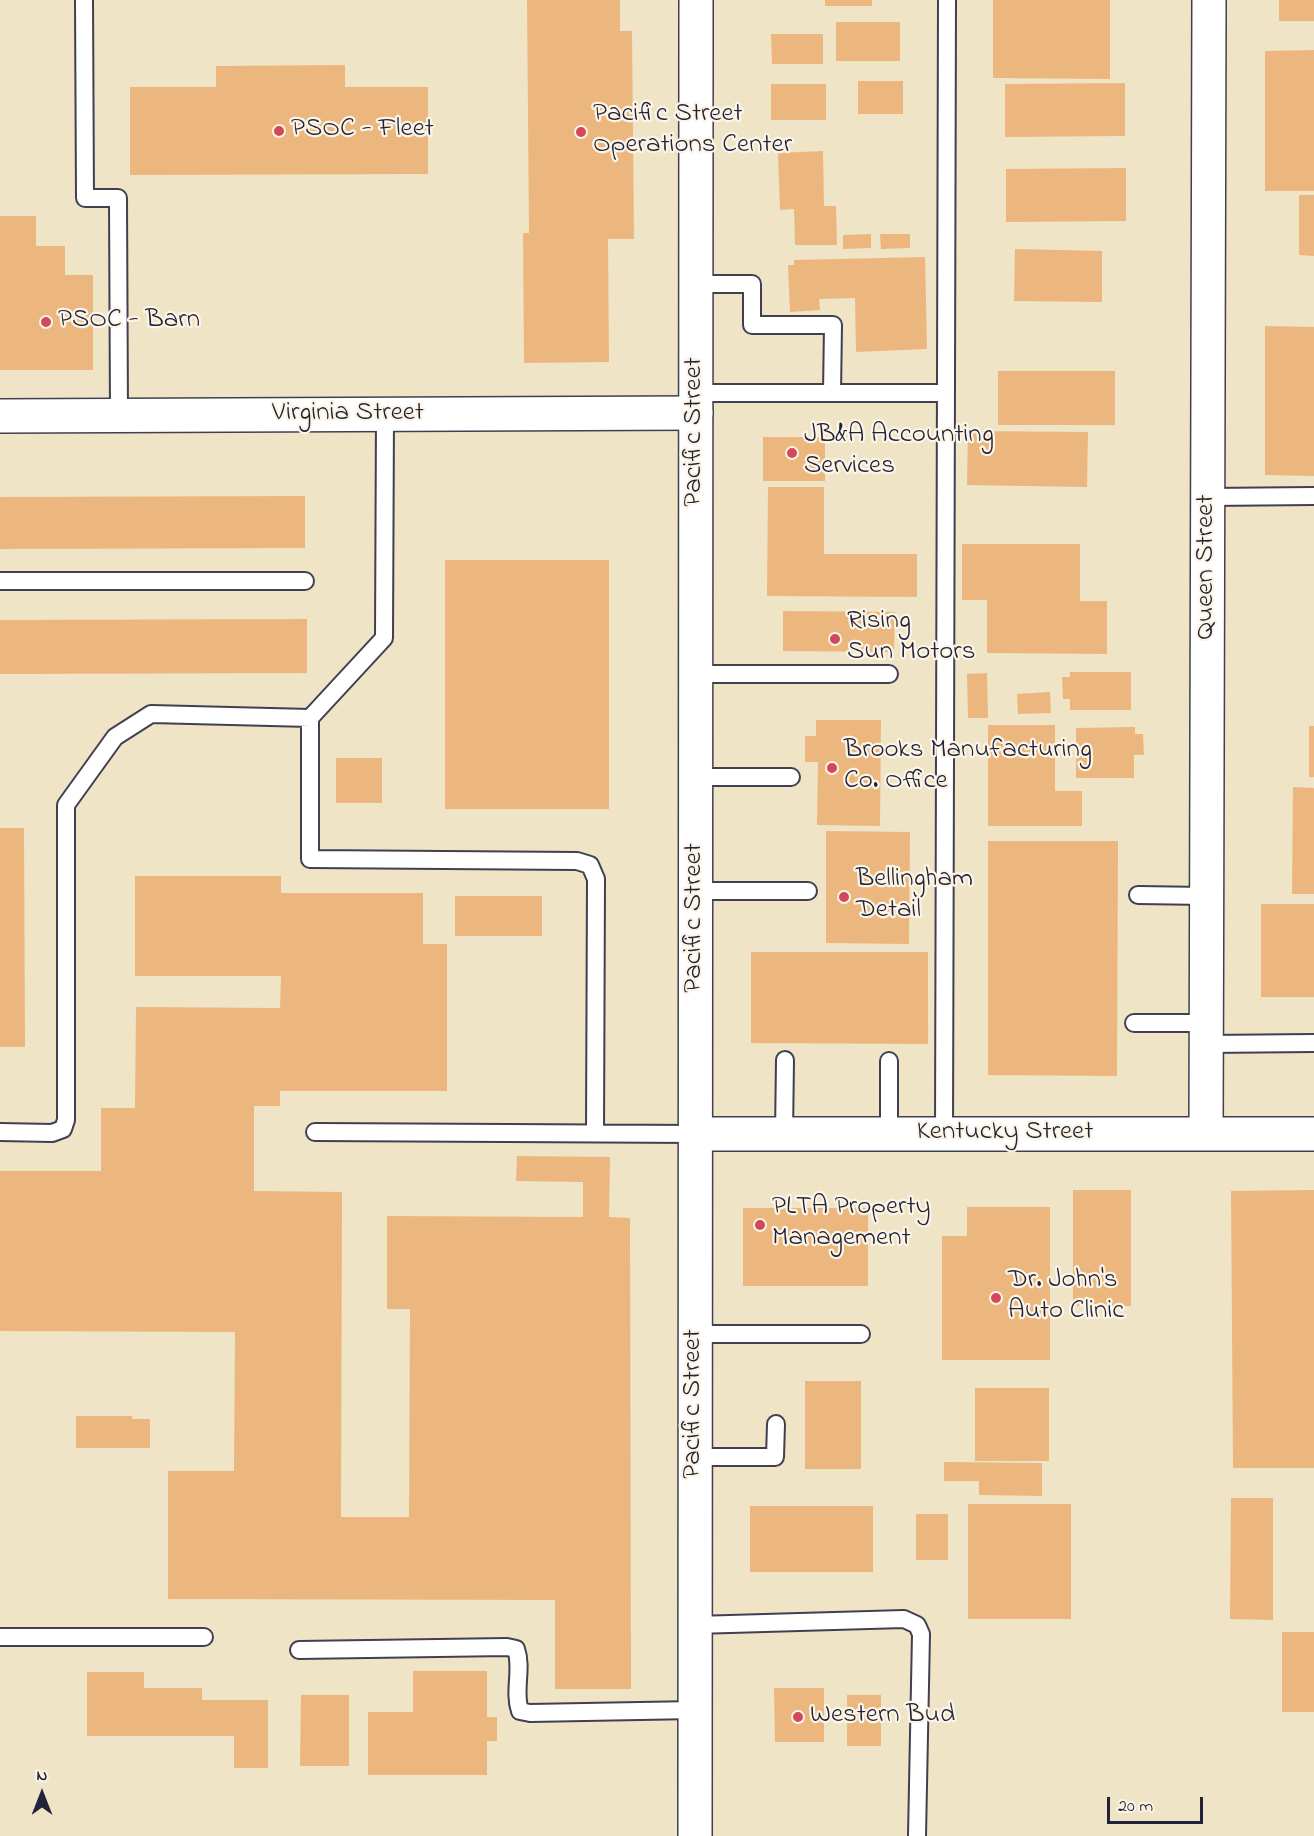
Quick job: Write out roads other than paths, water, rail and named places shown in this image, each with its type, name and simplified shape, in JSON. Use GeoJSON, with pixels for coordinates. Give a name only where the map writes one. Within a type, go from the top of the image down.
{"type":"FeatureCollection","features":[{"type":"Feature","properties":{"kind":"street","name":"Pacific Street"},"geometry":{"type":"LineString","coordinates":[[695,1836],[696,0]]}},
{"type":"Feature","properties":{"kind":"street","name":"Queen Street"},"geometry":{"type":"LineString","coordinates":[[1206,1134],[1209,0]]}},
{"type":"Feature","properties":{"kind":"street","name":"Virginia Street"},"geometry":{"type":"LineString","coordinates":[[0,416],[385,414],[696,403]]}},
{"type":"Feature","properties":{"kind":"street","name":"Kentucky Street"},"geometry":{"type":"LineString","coordinates":[[696,1134],[1314,1134]]}},
{"type":"Feature","properties":{"kind":"lane"},"geometry":{"type":"LineString","coordinates":[[84,0],[85,198],[118,198],[119,416]]}},
{"type":"Feature","properties":{"kind":"lane"},"geometry":{"type":"LineString","coordinates":[[944,1134],[947,0]]}},
{"type":"Feature","properties":{"kind":"lane"},"geometry":{"type":"LineString","coordinates":[[696,284],[752,284],[752,325],[833,325],[832,393]]}},
{"type":"Feature","properties":{"kind":"lane"},"geometry":{"type":"LineString","coordinates":[[696,403],[832,393],[946,393]]}},
{"type":"Feature","properties":{"kind":"lane"},"geometry":{"type":"LineString","coordinates":[[385,414],[384,638],[310,718],[310,859],[577,861],[590,865],[596,879],[595,1133]]}},
{"type":"Feature","properties":{"kind":"lane"},"geometry":{"type":"LineString","coordinates":[[1208,497],[1314,496]]}},
{"type":"Feature","properties":{"kind":"lane"},"geometry":{"type":"LineString","coordinates":[[0,581],[305,581]]}},
{"type":"Feature","properties":{"kind":"lane"},"geometry":{"type":"LineString","coordinates":[[696,674],[889,674]]}},
{"type":"Feature","properties":{"kind":"lane"},"geometry":{"type":"LineString","coordinates":[[0,1132],[52,1133],[63,1129],[66,1120],[66,805],[115,737],[151,714],[310,718]]}},
{"type":"Feature","properties":{"kind":"lane"},"geometry":{"type":"LineString","coordinates":[[696,777],[791,777]]}},
{"type":"Feature","properties":{"kind":"lane"},"geometry":{"type":"LineString","coordinates":[[696,891],[808,891]]}},
{"type":"Feature","properties":{"kind":"lane"},"geometry":{"type":"LineString","coordinates":[[1138,895],[1207,896]]}},
{"type":"Feature","properties":{"kind":"lane"},"geometry":{"type":"LineString","coordinates":[[1134,1023],[1206,1033],[1314,1043]]}},
{"type":"Feature","properties":{"kind":"lane"},"geometry":{"type":"LineString","coordinates":[[784,1134],[785,1060]]}},
{"type":"Feature","properties":{"kind":"lane"},"geometry":{"type":"LineString","coordinates":[[889,1061],[889,1134]]}},
{"type":"Feature","properties":{"kind":"lane"},"geometry":{"type":"LineString","coordinates":[[315,1132],[696,1134]]}},
{"type":"Feature","properties":{"kind":"lane"},"geometry":{"type":"LineString","coordinates":[[695,1334],[861,1334]]}},
{"type":"Feature","properties":{"kind":"lane"},"geometry":{"type":"LineString","coordinates":[[695,1457],[775,1457],[776,1424]]}},
{"type":"Feature","properties":{"kind":"lane"},"geometry":{"type":"LineString","coordinates":[[695,1625],[904,1619],[917,1625],[921,1634],[917,1836]]}},
{"type":"Feature","properties":{"kind":"lane"},"geometry":{"type":"LineString","coordinates":[[0,1637],[204,1637]]}},
{"type":"Feature","properties":{"kind":"lane"},"geometry":{"type":"LineString","coordinates":[[299,1650],[507,1647],[516,1649],[519,1657],[517,1703],[520,1711],[530,1713],[695,1710]]}},
{"type":"Feature","properties":{"kind":"place","name":"PSOC - Fleet"},"geometry":{"type":"Point","coordinates":[279,131]}},
{"type":"Feature","properties":{"kind":"place","name":"Pacific Street Operations Center"},"geometry":{"type":"Point","coordinates":[581,132]}},
{"type":"Feature","properties":{"kind":"place","name":"PSOC - Barn"},"geometry":{"type":"Point","coordinates":[46,322]}},
{"type":"Feature","properties":{"kind":"place","name":"JB&A Accounting Services"},"geometry":{"type":"Point","coordinates":[792,453]}},
{"type":"Feature","properties":{"kind":"place","name":"Rising Sun Motors"},"geometry":{"type":"Point","coordinates":[835,639]}},
{"type":"Feature","properties":{"kind":"place","name":"Brooks Manufacturing Co. Office"},"geometry":{"type":"Point","coordinates":[832,768]}},
{"type":"Feature","properties":{"kind":"place","name":"Bellingham Detail"},"geometry":{"type":"Point","coordinates":[844,897]}},
{"type":"Feature","properties":{"kind":"place","name":"PLTA Property Management"},"geometry":{"type":"Point","coordinates":[760,1225]}},
{"type":"Feature","properties":{"kind":"place","name":"Dr. John's Auto Clinic"},"geometry":{"type":"Point","coordinates":[996,1298]}},
{"type":"Feature","properties":{"kind":"place","name":"Western Bud"},"geometry":{"type":"Point","coordinates":[798,1717]}}]}
